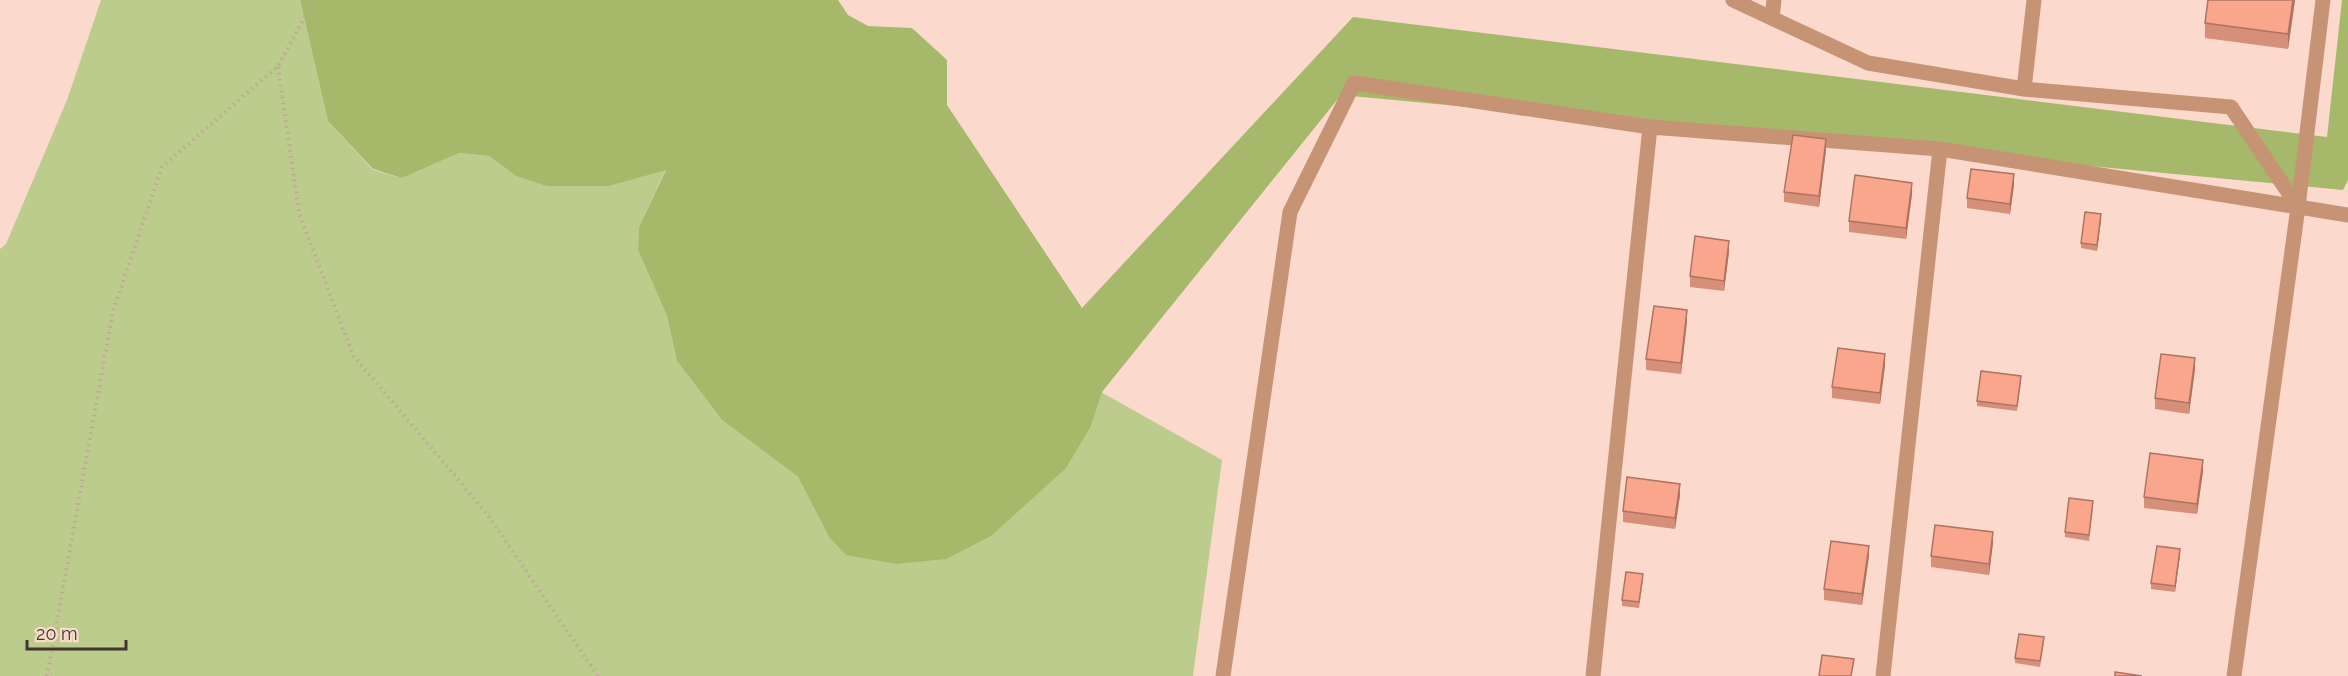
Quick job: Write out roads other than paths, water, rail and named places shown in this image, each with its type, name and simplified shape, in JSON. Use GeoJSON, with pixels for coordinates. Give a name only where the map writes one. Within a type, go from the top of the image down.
{"type":"FeatureCollection","features":[{"type":"Feature","properties":{"kind":"street"},"geometry":{"type":"LineString","coordinates":[[1733,0],[1868,63],[2024,89],[2231,107],[2298,207]]}},
{"type":"Feature","properties":{"kind":"street"},"geometry":{"type":"LineString","coordinates":[[1772,18],[1774,0]]}},
{"type":"Feature","properties":{"kind":"street"},"geometry":{"type":"LineString","coordinates":[[2024,89],[2034,0]]}},
{"type":"Feature","properties":{"kind":"street"},"geometry":{"type":"LineString","coordinates":[[2234,676],[2298,207],[2323,0]]}},
{"type":"Feature","properties":{"kind":"street"},"geometry":{"type":"LineString","coordinates":[[1223,676],[1290,212],[1354,83],[1650,127],[1940,149],[2348,215]]}},
{"type":"Feature","properties":{"kind":"street"},"geometry":{"type":"LineString","coordinates":[[1593,676],[1650,127]]}},
{"type":"Feature","properties":{"kind":"street"},"geometry":{"type":"LineString","coordinates":[[1882,676],[1940,149]]}}]}
